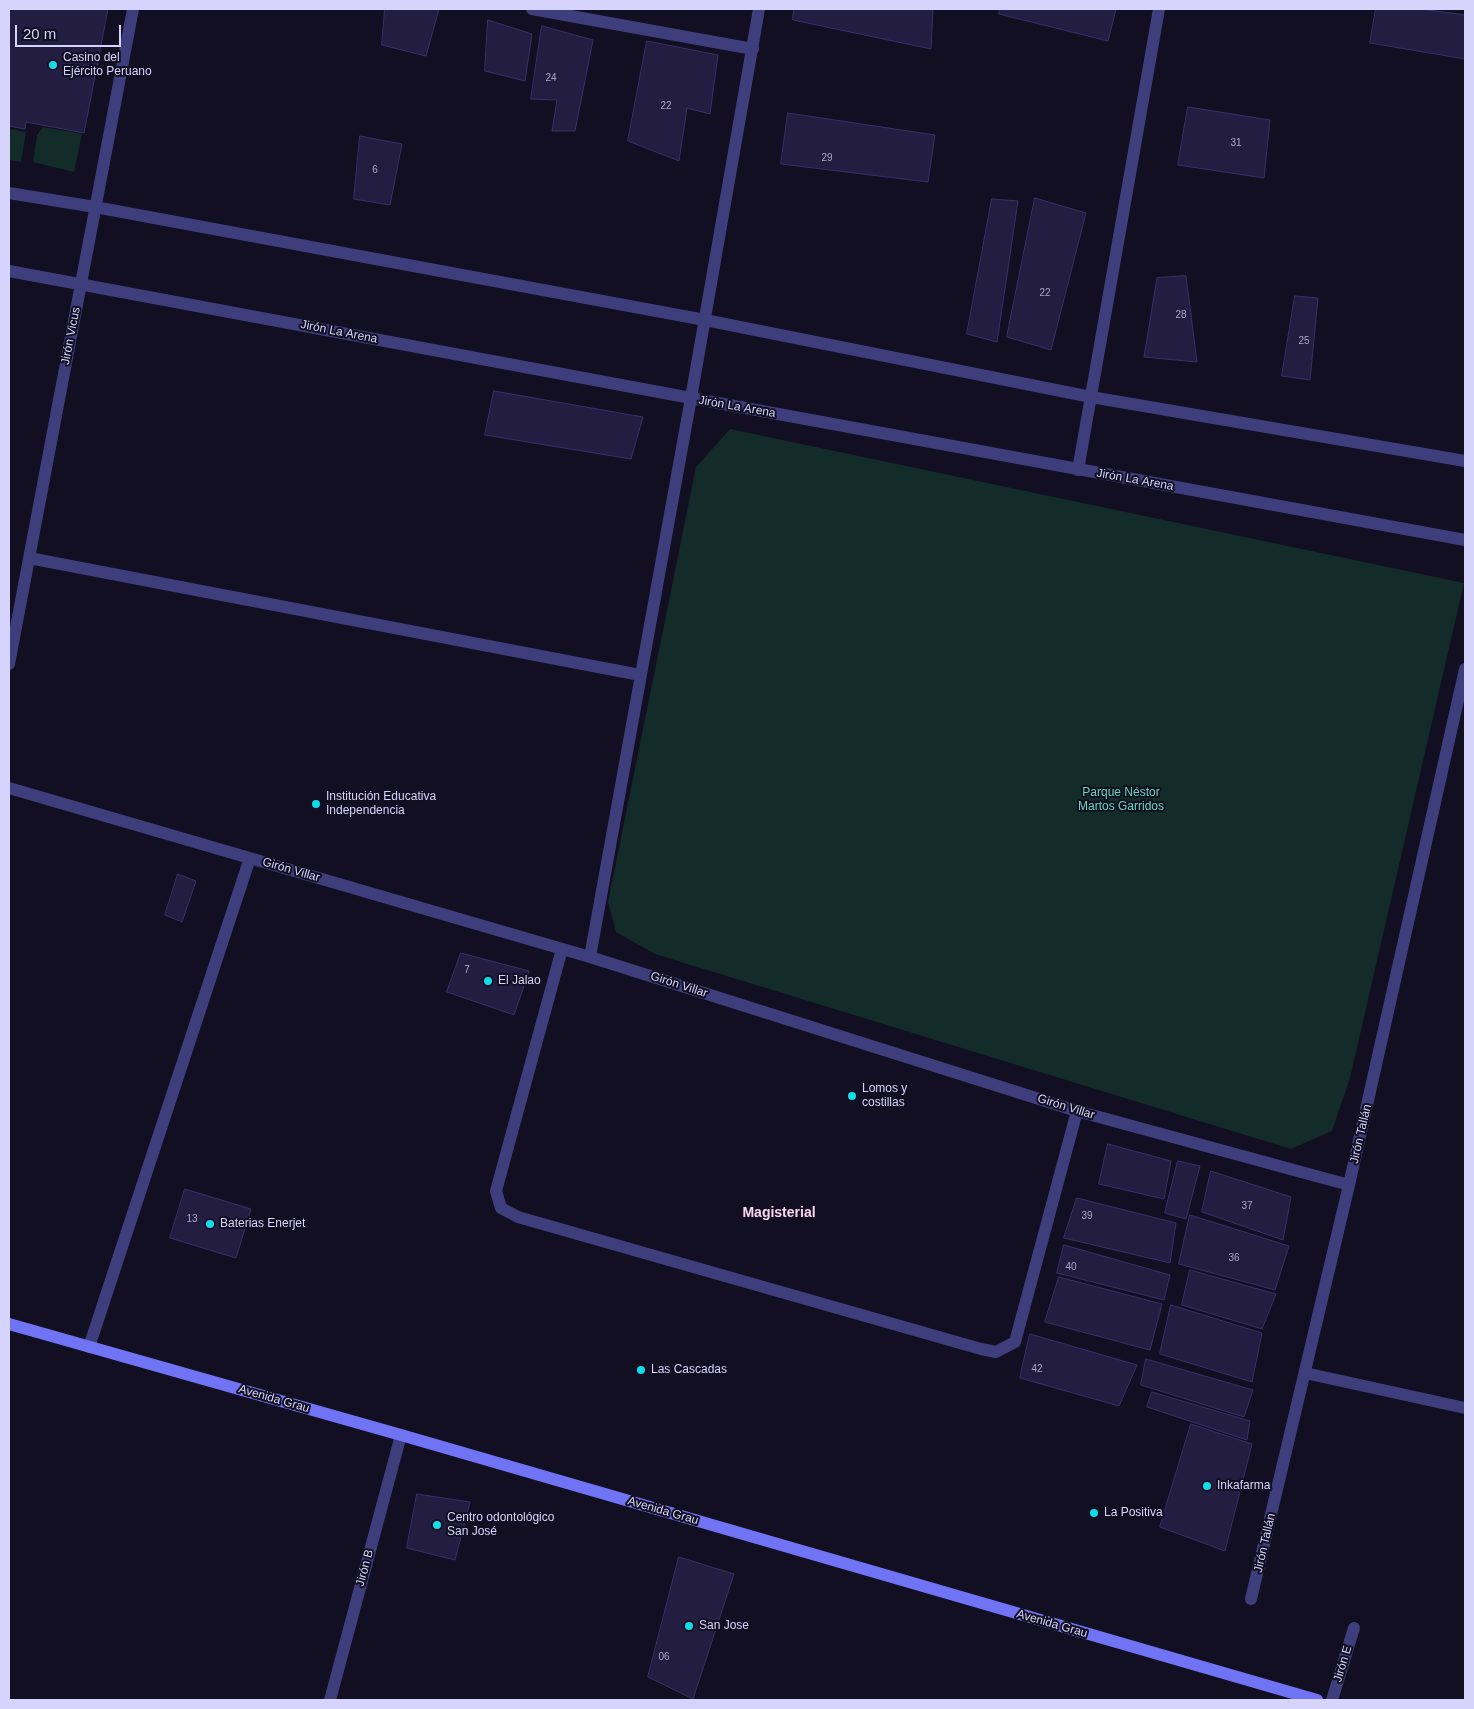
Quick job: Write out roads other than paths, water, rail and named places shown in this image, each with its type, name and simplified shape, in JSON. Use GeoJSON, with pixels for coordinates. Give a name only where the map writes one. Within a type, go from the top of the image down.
{"type":"FeatureCollection","features":[{"type":"Feature","properties":{"kind":"main road","name":"Avenida Grau"},"geometry":{"type":"LineString","coordinates":[[9,1324],[401,1435],[1317,1700]]}},
{"type":"Feature","properties":{"kind":"street","name":"Jirón Vicus"},"geometry":{"type":"LineString","coordinates":[[9,664],[133,9]]}},
{"type":"Feature","properties":{"kind":"street"},"geometry":{"type":"LineString","coordinates":[[532,9],[753,49]]}},
{"type":"Feature","properties":{"kind":"street"},"geometry":{"type":"LineString","coordinates":[[590,957],[759,9]]}},
{"type":"Feature","properties":{"kind":"street"},"geometry":{"type":"LineString","coordinates":[[1078,470],[1159,9]]}},
{"type":"Feature","properties":{"kind":"street"},"geometry":{"type":"LineString","coordinates":[[9,193],[96,207],[705,320],[1091,397],[1465,461]]}},
{"type":"Feature","properties":{"kind":"street","name":"Jirón La Arena"},"geometry":{"type":"LineString","coordinates":[[9,271],[1465,540]]}},
{"type":"Feature","properties":{"kind":"street"},"geometry":{"type":"LineString","coordinates":[[29,558],[640,675]]}},
{"type":"Feature","properties":{"kind":"street","name":"Jirón Tallán"},"geometry":{"type":"LineString","coordinates":[[1251,1599],[1349,1185],[1465,669]]}},
{"type":"Feature","properties":{"kind":"street","name":"Girón Villar"},"geometry":{"type":"LineString","coordinates":[[9,788],[590,957],[1077,1111],[1349,1185]]}},
{"type":"Feature","properties":{"kind":"street"},"geometry":{"type":"LineString","coordinates":[[89,1347],[250,858]]}},
{"type":"Feature","properties":{"kind":"street"},"geometry":{"type":"LineString","coordinates":[[562,949],[496,1191],[502,1208],[518,1217],[971,1347],[996,1352],[1015,1342],[1077,1111]]}},
{"type":"Feature","properties":{"kind":"street"},"geometry":{"type":"LineString","coordinates":[[1305,1373],[1465,1408]]}},
{"type":"Feature","properties":{"kind":"street","name":"Jirón B"},"geometry":{"type":"LineString","coordinates":[[330,1700],[401,1435]]}},
{"type":"Feature","properties":{"kind":"street","name":"Jirón E"},"geometry":{"type":"LineString","coordinates":[[1332,1700],[1354,1628]]}},
{"type":"Feature","properties":{"kind":"place","name":"Casino del Ejército Peruano"},"geometry":{"type":"Point","coordinates":[53,65]}},
{"type":"Feature","properties":{"kind":"place","name":"Institución Educativa Independencia"},"geometry":{"type":"Point","coordinates":[316,804]}},
{"type":"Feature","properties":{"kind":"place","name":"El Jalao"},"geometry":{"type":"Point","coordinates":[488,981]}},
{"type":"Feature","properties":{"kind":"place","name":"Lomos y costillas"},"geometry":{"type":"Point","coordinates":[852,1096]}},
{"type":"Feature","properties":{"kind":"place","name":"Baterias Enerjet"},"geometry":{"type":"Point","coordinates":[210,1224]}},
{"type":"Feature","properties":{"kind":"place","name":"Las Cascadas"},"geometry":{"type":"Point","coordinates":[641,1370]}},
{"type":"Feature","properties":{"kind":"place","name":"Inkafarma"},"geometry":{"type":"Point","coordinates":[1207,1486]}},
{"type":"Feature","properties":{"kind":"place","name":"La Positiva"},"geometry":{"type":"Point","coordinates":[1094,1513]}},
{"type":"Feature","properties":{"kind":"place","name":"Centro odontológico San José"},"geometry":{"type":"Point","coordinates":[437,1525]}},
{"type":"Feature","properties":{"kind":"place","name":"San Jose"},"geometry":{"type":"Point","coordinates":[689,1626]}},
{"type":"Feature","properties":{"kind":"district","name":"Magisterial"},"geometry":{"type":"Point","coordinates":[779,1213]}},
{"type":"Feature","properties":{"kind":"park label","name":"Parque Néstor Martos Garridos"},"geometry":{"type":"Point","coordinates":[1121,800]}}]}
